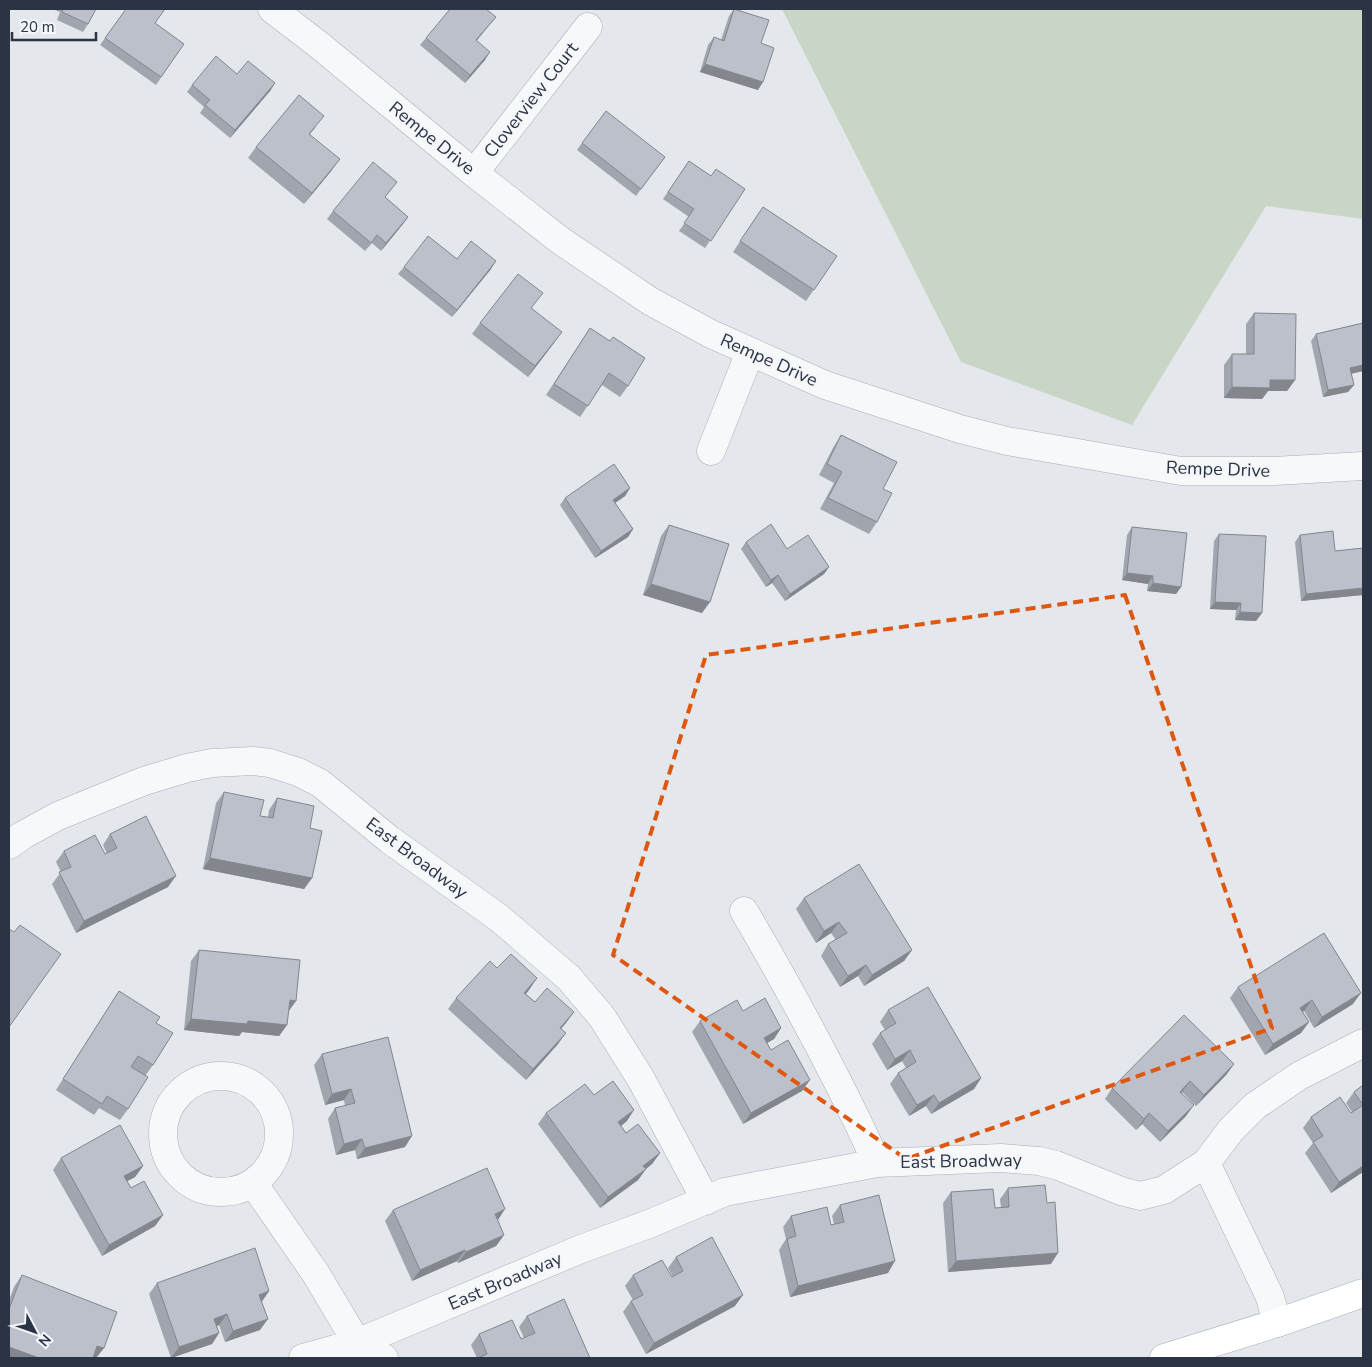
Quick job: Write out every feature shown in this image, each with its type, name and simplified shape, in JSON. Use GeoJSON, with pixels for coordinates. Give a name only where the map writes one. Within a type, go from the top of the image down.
{"type":"FeatureCollection","features":[{"type":"Feature","properties":{"kind":"main road"},"geometry":{"type":"LineString","coordinates":[[1164,1358],[1277,1323],[1363,1293]]}},
{"type":"Feature","properties":{"kind":"street","name":"Rempe Drive"},"geometry":{"type":"LineString","coordinates":[[272,9],[320,45],[474,173],[560,241],[650,301],[711,334],[825,385],[960,429],[1007,441],[1181,471],[1274,471],[1363,466]]}},
{"type":"Feature","properties":{"kind":"street","name":"Cloverview Court"},"geometry":{"type":"LineString","coordinates":[[474,173],[588,27]]}},
{"type":"Feature","properties":{"kind":"street"},"geometry":{"type":"LineString","coordinates":[[711,451],[750,352]]}},
{"type":"Feature","properties":{"kind":"street","name":"East Broadway"},"geometry":{"type":"LineString","coordinates":[[9,845],[58,816],[144,780],[212,763],[253,761],[270,763],[298,772],[320,783],[390,840],[498,918],[569,978],[602,1017],[642,1079],[706,1201]]}},
{"type":"Feature","properties":{"kind":"street"},"geometry":{"type":"LineString","coordinates":[[744,911],[830,1064],[878,1163]]}},
{"type":"Feature","properties":{"kind":"street"},"geometry":{"type":"LineString","coordinates":[[1277,1323],[1270,1297],[1206,1163],[1231,1130],[1255,1106],[1299,1076],[1363,1043]]}},
{"type":"Feature","properties":{"kind":"street"},"geometry":{"type":"LineString","coordinates":[[216,1076],[232,1077],[246,1081],[260,1090],[272,1105],[280,1129],[278,1149],[266,1171],[253,1183],[223,1193],[198,1188],[179,1175],[168,1158],[164,1142],[164,1124],[170,1106],[181,1092],[192,1084],[205,1078],[216,1076]]}},
{"type":"Feature","properties":{"kind":"street","name":"East Broadway"},"geometry":{"type":"LineString","coordinates":[[303,1358],[356,1350],[581,1249],[649,1224],[725,1192],[878,1163],[1001,1158],[1039,1161],[1056,1165],[1121,1191],[1140,1196],[1164,1190],[1206,1163]]}},
{"type":"Feature","properties":{"kind":"street"},"geometry":{"type":"LineString","coordinates":[[253,1183],[316,1274],[356,1350],[384,1358]]}},
{"type":"Feature","properties":{"kind":"highlighted area"},"geometry":{"type":"Polygon","coordinates":[[[1125,595],[1272,1028],[906,1159],[613,955],[706,655],[1125,595]]]}},
{"type":"Feature","properties":{"kind":"green space"},"geometry":{"type":"Polygon","coordinates":[[[782,9],[1363,9],[1363,219],[1266,206],[1132,425],[961,362],[782,9]]]}},
{"type":"Feature","properties":{"kind":"building"},"geometry":{"type":"Polygon","coordinates":[[[63,9],[96,9],[88,24],[62,12],[63,9]]]}},
{"type":"Feature","properties":{"kind":"building"},"geometry":{"type":"Polygon","coordinates":[[[126,9],[165,9],[155,23],[184,44],[161,77],[105,38],[126,9]]]}},
{"type":"Feature","properties":{"kind":"building"},"geometry":{"type":"Polygon","coordinates":[[[450,9],[486,9],[496,17],[476,40],[490,52],[470,75],[426,38],[450,9]]]}},
{"type":"Feature","properties":{"kind":"building"},"geometry":{"type":"Polygon","coordinates":[[[734,9],[769,20],[761,43],[774,48],[763,82],[705,64],[714,37],[724,41],[734,9]]]}},
{"type":"Feature","properties":{"kind":"building"},"geometry":{"type":"Polygon","coordinates":[[[216,56],[237,74],[248,61],[275,83],[235,130],[205,105],[210,100],[192,85],[216,56]]]}},
{"type":"Feature","properties":{"kind":"building"},"geometry":{"type":"Polygon","coordinates":[[[299,95],[324,116],[309,134],[340,159],[312,193],[256,147],[299,95]]]}},
{"type":"Feature","properties":{"kind":"building"},"geometry":{"type":"Polygon","coordinates":[[[606,111],[665,157],[641,189],[582,143],[606,111]]]}},
{"type":"Feature","properties":{"kind":"building"},"geometry":{"type":"Polygon","coordinates":[[[689,161],[711,176],[716,169],[745,189],[711,241],[684,223],[694,209],[668,192],[689,161]]]}},
{"type":"Feature","properties":{"kind":"building"},"geometry":{"type":"Polygon","coordinates":[[[373,162],[397,182],[385,197],[408,217],[386,243],[377,235],[371,243],[333,211],[373,162]]]}},
{"type":"Feature","properties":{"kind":"building"},"geometry":{"type":"Polygon","coordinates":[[[763,207],[837,256],[814,290],[740,241],[763,207]]]}},
{"type":"Feature","properties":{"kind":"building"},"geometry":{"type":"Polygon","coordinates":[[[428,236],[457,259],[471,241],[496,261],[457,310],[404,267],[428,236]]]}},
{"type":"Feature","properties":{"kind":"building"},"geometry":{"type":"Polygon","coordinates":[[[518,274],[543,293],[531,308],[562,332],[535,366],[480,323],[518,274]]]}},
{"type":"Feature","properties":{"kind":"building"},"geometry":{"type":"Polygon","coordinates":[[[1254,313],[1296,314],[1295,380],[1270,380],[1270,388],[1232,387],[1232,354],[1254,354],[1254,313]]]}},
{"type":"Feature","properties":{"kind":"building"},"geometry":{"type":"Polygon","coordinates":[[[1363,323],[1363,365],[1350,368],[1354,385],[1328,390],[1316,334],[1363,323]]]}},
{"type":"Feature","properties":{"kind":"building"},"geometry":{"type":"Polygon","coordinates":[[[590,328],[610,341],[613,337],[645,358],[628,386],[609,373],[588,406],[554,384],[590,328]]]}},
{"type":"Feature","properties":{"kind":"building"},"geometry":{"type":"Polygon","coordinates":[[[841,435],[897,462],[883,489],[892,493],[877,522],[828,498],[842,472],[827,464],[841,435]]]}},
{"type":"Feature","properties":{"kind":"building"},"geometry":{"type":"Polygon","coordinates":[[[614,464],[630,488],[613,500],[633,529],[601,551],[565,498],[614,464]]]}},
{"type":"Feature","properties":{"kind":"building"},"geometry":{"type":"Polygon","coordinates":[[[771,524],[787,549],[808,535],[829,567],[790,594],[778,575],[771,580],[746,542],[771,524]]]}},
{"type":"Feature","properties":{"kind":"building"},"geometry":{"type":"Polygon","coordinates":[[[669,525],[729,544],[710,602],[651,584],[669,525]]]}},
{"type":"Feature","properties":{"kind":"building"},"geometry":{"type":"Polygon","coordinates":[[[1132,527],[1187,533],[1181,587],[1153,583],[1153,576],[1127,573],[1132,527]]]}},
{"type":"Feature","properties":{"kind":"building"},"geometry":{"type":"Polygon","coordinates":[[[1333,531],[1335,551],[1363,548],[1363,588],[1306,594],[1300,535],[1333,531]]]}},
{"type":"Feature","properties":{"kind":"building"},"geometry":{"type":"Polygon","coordinates":[[[1219,534],[1266,536],[1262,613],[1240,612],[1241,603],[1215,602],[1219,534]]]}},
{"type":"Feature","properties":{"kind":"building"},"geometry":{"type":"Polygon","coordinates":[[[224,792],[264,800],[260,816],[273,818],[277,798],[314,806],[310,828],[322,831],[312,878],[210,858],[224,792]]]}},
{"type":"Feature","properties":{"kind":"building"},"geometry":{"type":"Polygon","coordinates":[[[146,816],[176,876],[84,921],[59,872],[71,867],[64,851],[95,835],[105,854],[117,848],[110,834],[146,816]]]}},
{"type":"Feature","properties":{"kind":"building"},"geometry":{"type":"Polygon","coordinates":[[[859,864],[912,950],[872,975],[866,965],[848,976],[828,944],[847,933],[839,922],[824,931],[804,898],[859,864]]]}},
{"type":"Feature","properties":{"kind":"building"},"geometry":{"type":"Polygon","coordinates":[[[20,925],[61,954],[9,1027],[9,929],[14,932],[20,925]]]}},
{"type":"Feature","properties":{"kind":"building"},"geometry":{"type":"Polygon","coordinates":[[[1324,933],[1361,993],[1322,1017],[1312,1000],[1300,1008],[1309,1022],[1273,1044],[1238,987],[1324,933]]]}},
{"type":"Feature","properties":{"kind":"building"},"geometry":{"type":"Polygon","coordinates":[[[199,950],[300,960],[296,1001],[290,1000],[287,1025],[248,1021],[247,1024],[191,1019],[199,950]]]}},
{"type":"Feature","properties":{"kind":"building"},"geometry":{"type":"Polygon","coordinates":[[[511,954],[537,978],[524,993],[535,1002],[547,988],[574,1012],[560,1028],[566,1033],[533,1069],[456,998],[490,961],[497,968],[511,954]]]}},
{"type":"Feature","properties":{"kind":"building"},"geometry":{"type":"Polygon","coordinates":[[[928,987],[981,1078],[939,1103],[934,1095],[917,1105],[898,1073],[916,1062],[910,1050],[895,1059],[880,1033],[896,1023],[888,1010],[928,987]]]}},
{"type":"Feature","properties":{"kind":"building"},"geometry":{"type":"Polygon","coordinates":[[[119,991],[160,1017],[156,1023],[173,1033],[153,1065],[138,1056],[131,1067],[148,1077],[128,1109],[107,1096],[102,1104],[63,1079],[119,991]]]}},
{"type":"Feature","properties":{"kind":"building"},"geometry":{"type":"Polygon","coordinates":[[[765,998],[781,1028],[764,1038],[771,1050],[788,1040],[810,1080],[751,1113],[700,1021],[737,1000],[743,1011],[765,998]]]}},
{"type":"Feature","properties":{"kind":"building"},"geometry":{"type":"Polygon","coordinates":[[[1184,1015],[1234,1064],[1204,1095],[1190,1081],[1180,1092],[1194,1105],[1168,1131],[1149,1113],[1144,1119],[1112,1088],[1184,1015]]]}},
{"type":"Feature","properties":{"kind":"building"},"geometry":{"type":"Polygon","coordinates":[[[388,1037],[412,1136],[365,1148],[362,1139],[344,1144],[335,1108],[355,1103],[351,1089],[332,1094],[322,1054],[388,1037]]]}},
{"type":"Feature","properties":{"kind":"building"},"geometry":{"type":"Polygon","coordinates":[[[613,1081],[634,1110],[618,1122],[626,1133],[638,1124],[660,1153],[643,1166],[646,1169],[608,1197],[546,1113],[585,1084],[594,1095],[613,1081]]]}},
{"type":"Feature","properties":{"kind":"building"},"geometry":{"type":"Polygon","coordinates":[[[1363,1085],[1363,1105],[1354,1092],[1363,1085]]]}},
{"type":"Feature","properties":{"kind":"building"},"geometry":{"type":"Polygon","coordinates":[[[1340,1097],[1351,1113],[1363,1105],[1363,1166],[1339,1182],[1313,1142],[1323,1136],[1311,1117],[1340,1097]]]}},
{"type":"Feature","properties":{"kind":"building"},"geometry":{"type":"Polygon","coordinates":[[[120,1125],[143,1166],[124,1176],[131,1188],[144,1181],[163,1215],[109,1245],[61,1158],[120,1125]]]}},
{"type":"Feature","properties":{"kind":"building"},"geometry":{"type":"Polygon","coordinates":[[[487,1168],[505,1209],[495,1214],[504,1235],[420,1270],[393,1210],[487,1168]]]}},
{"type":"Feature","properties":{"kind":"building"},"geometry":{"type":"Polygon","coordinates":[[[1045,1185],[1047,1203],[1055,1202],[1058,1253],[956,1261],[951,1192],[993,1189],[995,1208],[1009,1207],[1008,1188],[1045,1185]]]}},
{"type":"Feature","properties":{"kind":"building"},"geometry":{"type":"Polygon","coordinates":[[[879,1195],[895,1261],[798,1286],[787,1239],[796,1236],[791,1216],[827,1207],[831,1225],[844,1222],[840,1205],[879,1195]]]}},
{"type":"Feature","properties":{"kind":"building"},"geometry":{"type":"Polygon","coordinates":[[[712,1237],[743,1295],[654,1343],[631,1301],[643,1295],[633,1275],[662,1260],[672,1277],[683,1271],[676,1257],[712,1237]]]}},
{"type":"Feature","properties":{"kind":"building"},"geometry":{"type":"Polygon","coordinates":[[[255,1248],[269,1291],[259,1295],[268,1319],[233,1331],[227,1314],[214,1319],[219,1333],[179,1347],[157,1283],[255,1248]]]}},
{"type":"Feature","properties":{"kind":"building"},"geometry":{"type":"Polygon","coordinates":[[[22,1275],[117,1312],[104,1348],[97,1346],[93,1358],[39,1358],[9,1347],[9,1309],[22,1275]]]}},
{"type":"Feature","properties":{"kind":"building"},"geometry":{"type":"Polygon","coordinates":[[[564,1299],[590,1358],[478,1358],[487,1354],[479,1334],[512,1320],[521,1339],[535,1333],[527,1316],[564,1299]]]}}]}
